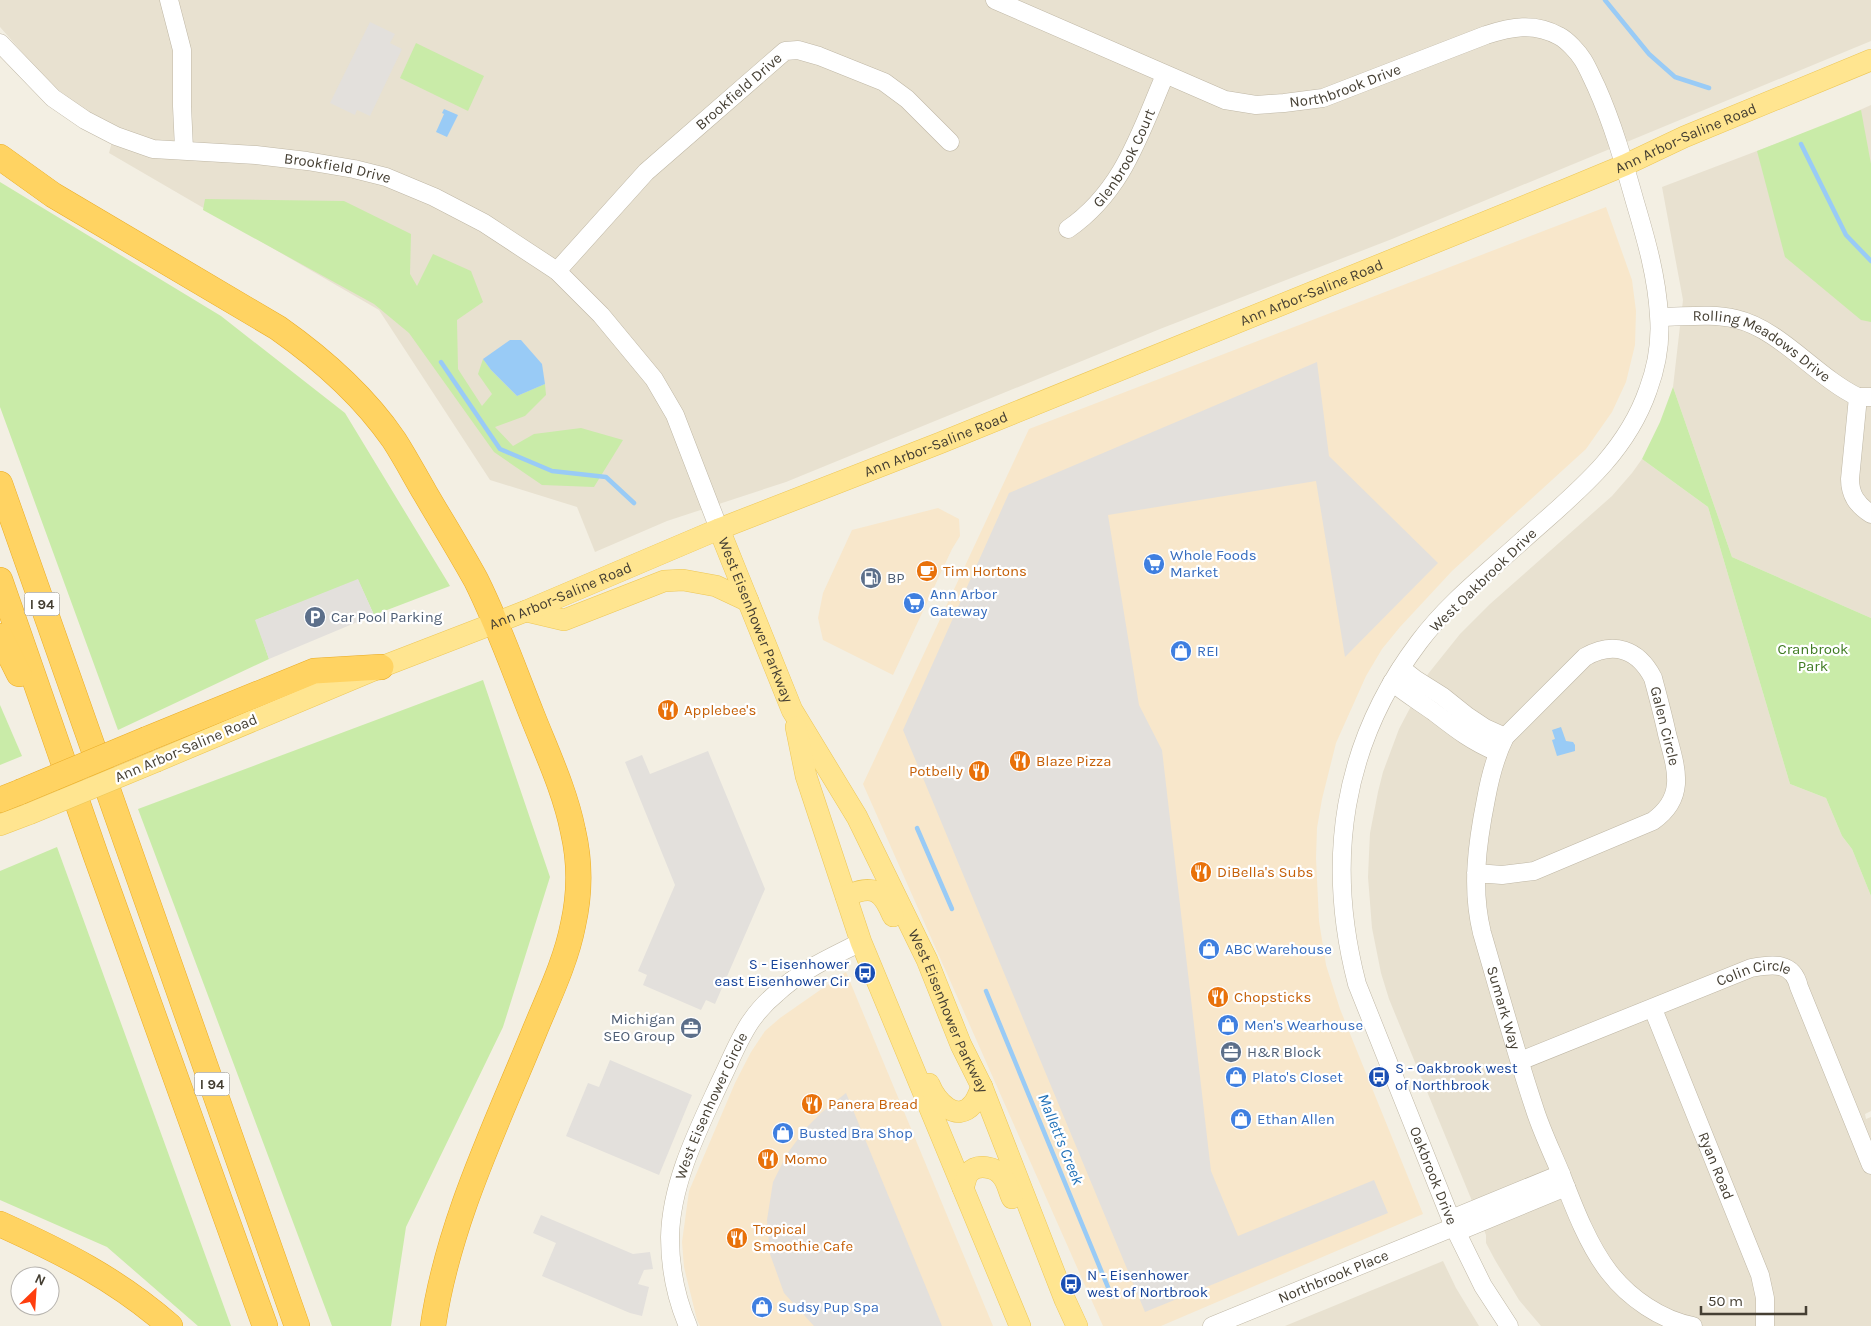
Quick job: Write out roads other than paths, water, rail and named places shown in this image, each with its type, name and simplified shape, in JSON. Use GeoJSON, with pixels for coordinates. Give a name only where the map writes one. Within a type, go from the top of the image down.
{"type":"FeatureCollection","features":[{"type":"Feature","properties":{"kind":"highway"},"geometry":{"type":"LineString","coordinates":[[0,157],[53,195],[278,328],[306,348],[343,380],[365,404],[394,440],[474,577],[495,622],[565,800],[578,862],[573,926],[562,965],[478,1168],[459,1219],[447,1262],[433,1326]]}},
{"type":"Feature","properties":{"kind":"highway","name":"I 94"},"geometry":{"type":"LineString","coordinates":[[0,484],[297,1326]]}},
{"type":"Feature","properties":{"kind":"highway","name":"I 94"},"geometry":{"type":"LineString","coordinates":[[0,580],[96,856],[265,1326]]}},
{"type":"Feature","properties":{"kind":"highway"},"geometry":{"type":"LineString","coordinates":[[0,636],[21,679],[54,733]]}},
{"type":"Feature","properties":{"kind":"highway"},"geometry":{"type":"LineString","coordinates":[[16,802],[152,750],[314,671],[381,666]]}},
{"type":"Feature","properties":{"kind":"highway"},"geometry":{"type":"LineString","coordinates":[[0,1224],[85,1264],[150,1308],[170,1326]]}},
{"type":"Feature","properties":{"kind":"main road","name":"Ann Arbor-Saline Road"},"geometry":{"type":"LineString","coordinates":[[381,666],[526,611],[719,529],[940,443],[1625,165],[1684,137],[1871,60]]}},
{"type":"Feature","properties":{"kind":"main road","name":"West Eisenhower Parkway"},"geometry":{"type":"LineString","coordinates":[[719,529],[792,710],[861,826],[927,960],[961,1045],[982,1087],[1064,1300],[1077,1326]]}},
{"type":"Feature","properties":{"kind":"main road"},"geometry":{"type":"LineString","coordinates":[[526,611],[564,620],[664,581],[683,580],[716,586],[748,601]]}},
{"type":"Feature","properties":{"kind":"main road","name":"West Eisenhower Parkway"},"geometry":{"type":"LineString","coordinates":[[792,710],[806,776],[861,942],[1020,1326]]}},
{"type":"Feature","properties":{"kind":"main road"},"geometry":{"type":"LineString","coordinates":[[0,826],[16,802]]}},
{"type":"Feature","properties":{"kind":"main road"},"geometry":{"type":"LineString","coordinates":[[846,896],[864,890],[876,892],[885,898],[946,1033],[961,1045]]}},
{"type":"Feature","properties":{"kind":"main road"},"geometry":{"type":"LineString","coordinates":[[877,978],[890,989],[932,1093],[941,1104],[950,1111],[963,1111],[973,1104],[982,1087]]}},
{"type":"Feature","properties":{"kind":"main road"},"geometry":{"type":"LineString","coordinates":[[963,1188],[969,1172],[975,1168],[991,1169],[1002,1175],[1046,1278],[1064,1300]]}},
{"type":"Feature","properties":{"kind":"street"},"geometry":{"type":"LineString","coordinates":[[169,0],[182,50],[184,150]]}},
{"type":"Feature","properties":{"kind":"street","name":"Northbrook Drive"},"geometry":{"type":"LineString","coordinates":[[995,0],[1225,100],[1248,103],[1284,104],[1323,98],[1486,35],[1512,27],[1537,27],[1560,36],[1582,58],[1602,99],[1625,165]]}},
{"type":"Feature","properties":{"kind":"street","name":"Brookfield Drive"},"geometry":{"type":"LineString","coordinates":[[0,43],[53,98],[85,120],[116,136],[153,149],[184,150],[307,162],[354,169],[386,177],[434,197],[484,223],[557,271],[601,315],[654,379],[675,415],[719,529]]}},
{"type":"Feature","properties":{"kind":"street","name":"Brookfield Drive"},"geometry":{"type":"LineString","coordinates":[[557,271],[646,172],[784,51],[798,50],[819,56],[884,82],[907,100],[950,142]]}},
{"type":"Feature","properties":{"kind":"street","name":"Glenbrook Court"},"geometry":{"type":"LineString","coordinates":[[1068,229],[1082,219],[1104,198],[1126,166],[1165,75]]}},
{"type":"Feature","properties":{"kind":"street","name":"West Oakbrook Drive"},"geometry":{"type":"LineString","coordinates":[[1370,1017],[1349,953],[1343,916],[1342,850],[1345,816],[1357,762],[1377,710],[1396,675],[1421,639],[1479,579],[1594,476],[1616,452],[1634,423],[1648,393],[1656,368],[1660,316],[1656,287],[1648,249],[1625,165]]}},
{"type":"Feature","properties":{"kind":"street","name":"Rolling Meadows Drive"},"geometry":{"type":"LineString","coordinates":[[1660,316],[1708,315],[1737,319],[1750,324],[1777,340],[1833,383],[1864,397],[1850,489],[1859,505],[1871,514]]}},
{"type":"Feature","properties":{"kind":"street","name":"Galen Circle"},"geometry":{"type":"LineString","coordinates":[[1476,873],[1520,874],[1540,869],[1653,821],[1662,815],[1675,793],[1676,768],[1653,678],[1647,667],[1634,655],[1625,650],[1611,648],[1598,650],[1585,657],[1505,737],[1497,752]]}},
{"type":"Feature","properties":{"kind":"street"},"geometry":{"type":"LineString","coordinates":[[1396,675],[1415,680],[1442,696],[1485,728],[1505,737]]}},
{"type":"Feature","properties":{"kind":"street"},"geometry":{"type":"LineString","coordinates":[[1396,675],[1454,729],[1481,746],[1497,752]]}},
{"type":"Feature","properties":{"kind":"street","name":"Sumark Way"},"geometry":{"type":"LineString","coordinates":[[1497,752],[1479,837],[1476,873],[1479,921],[1534,1109],[1563,1181],[1595,1251],[1609,1272],[1618,1282],[1650,1308],[1693,1326]]}},
{"type":"Feature","properties":{"kind":"street","name":"West Eisenhower Circle"},"geometry":{"type":"LineString","coordinates":[[688,1326],[675,1285],[670,1236],[674,1203],[680,1180],[704,1118],[743,1035],[760,1010],[790,981],[825,960],[861,942]]}},
{"type":"Feature","properties":{"kind":"street","name":"Colin Circle"},"geometry":{"type":"LineString","coordinates":[[1520,1062],[1751,968],[1779,965],[1788,969],[1796,976],[1871,1166]]}},
{"type":"Feature","properties":{"kind":"street","name":"Ryan Road"},"geometry":{"type":"LineString","coordinates":[[1653,1009],[1760,1275],[1765,1298],[1765,1326]]}},
{"type":"Feature","properties":{"kind":"street","name":"Oakbrook Drive"},"geometry":{"type":"LineString","coordinates":[[1370,1017],[1454,1226],[1483,1286],[1509,1326]]}},
{"type":"Feature","properties":{"kind":"street","name":"Northbrook Place"},"geometry":{"type":"LineString","coordinates":[[1212,1326],[1563,1181]]}},
{"type":"Feature","properties":{"kind":"water"},"geometry":{"type":"Polygon","coordinates":[[[444,109],[458,115],[447,137],[436,132],[444,114],[442,113],[444,109]]]}},
{"type":"Feature","properties":{"kind":"water"},"geometry":{"type":"Polygon","coordinates":[[[510,340],[521,340],[542,364],[545,384],[517,396],[491,370],[483,359],[510,340]]]}},
{"type":"Feature","properties":{"kind":"water"},"geometry":{"type":"Polygon","coordinates":[[[1561,727],[1566,741],[1573,742],[1575,745],[1575,751],[1557,756],[1552,740],[1555,739],[1552,730],[1561,727]]]}},
{"type":"Feature","properties":{"kind":"waterway"},"geometry":{"type":"LineString","coordinates":[[1605,0],[1649,54],[1675,77],[1709,88]]}},
{"type":"Feature","properties":{"kind":"waterway"},"geometry":{"type":"LineString","coordinates":[[1801,144],[1846,235],[1871,261]]}},
{"type":"Feature","properties":{"kind":"waterway","name":"Mallett's Creek"},"geometry":{"type":"LineString","coordinates":[[441,362],[500,449],[552,471],[606,477],[634,503]]}},
{"type":"Feature","properties":{"kind":"waterway","name":"Mallett's Creek"},"geometry":{"type":"LineString","coordinates":[[917,828],[952,909]]}},
{"type":"Feature","properties":{"kind":"waterway","name":"Mallett's Creek"},"geometry":{"type":"LineString","coordinates":[[986,991],[1112,1297]]}},
{"type":"Feature","properties":{"kind":"place","name":"Whole Foods Market"},"geometry":{"type":"Point","coordinates":[1154,564]}},
{"type":"Feature","properties":{"kind":"place","name":"Tim Hortons"},"geometry":{"type":"Point","coordinates":[927,571]}},
{"type":"Feature","properties":{"kind":"place","name":"BP"},"geometry":{"type":"Point","coordinates":[871,578]}},
{"type":"Feature","properties":{"kind":"place","name":"Ann Arbor Gateway"},"geometry":{"type":"Point","coordinates":[914,603]}},
{"type":"Feature","properties":{"kind":"place","name":"Car Pool Parking"},"geometry":{"type":"Point","coordinates":[315,617]}},
{"type":"Feature","properties":{"kind":"place","name":"REI"},"geometry":{"type":"Point","coordinates":[1181,651]}},
{"type":"Feature","properties":{"kind":"place","name":"Applebee's"},"geometry":{"type":"Point","coordinates":[668,710]}},
{"type":"Feature","properties":{"kind":"place","name":"Blaze Pizza"},"geometry":{"type":"Point","coordinates":[1020,761]}},
{"type":"Feature","properties":{"kind":"place","name":"Potbelly"},"geometry":{"type":"Point","coordinates":[979,771]}},
{"type":"Feature","properties":{"kind":"place","name":"DiBella's Subs"},"geometry":{"type":"Point","coordinates":[1201,872]}},
{"type":"Feature","properties":{"kind":"place","name":"ABC Warehouse"},"geometry":{"type":"Point","coordinates":[1209,949]}},
{"type":"Feature","properties":{"kind":"place","name":"S - Eisenhower east Eisenhower Cir"},"geometry":{"type":"Point","coordinates":[865,973]}},
{"type":"Feature","properties":{"kind":"place","name":"Chopsticks"},"geometry":{"type":"Point","coordinates":[1218,997]}},
{"type":"Feature","properties":{"kind":"place","name":"Men's Wearhouse"},"geometry":{"type":"Point","coordinates":[1228,1025]}},
{"type":"Feature","properties":{"kind":"place","name":"Michigan SEO Group"},"geometry":{"type":"Point","coordinates":[691,1028]}},
{"type":"Feature","properties":{"kind":"place","name":"H&R Block"},"geometry":{"type":"Point","coordinates":[1231,1052]}},
{"type":"Feature","properties":{"kind":"place","name":"Plato's Closet"},"geometry":{"type":"Point","coordinates":[1236,1077]}},
{"type":"Feature","properties":{"kind":"place","name":"S - Oakbrook west of Northbrook"},"geometry":{"type":"Point","coordinates":[1379,1077]}},
{"type":"Feature","properties":{"kind":"place","name":"Panera Bread"},"geometry":{"type":"Point","coordinates":[812,1104]}},
{"type":"Feature","properties":{"kind":"place","name":"Ethan Allen"},"geometry":{"type":"Point","coordinates":[1241,1119]}},
{"type":"Feature","properties":{"kind":"place","name":"Busted Bra Shop"},"geometry":{"type":"Point","coordinates":[783,1133]}},
{"type":"Feature","properties":{"kind":"place","name":"Momo"},"geometry":{"type":"Point","coordinates":[768,1159]}},
{"type":"Feature","properties":{"kind":"place","name":"Tropical Smoothie Cafe"},"geometry":{"type":"Point","coordinates":[737,1238]}},
{"type":"Feature","properties":{"kind":"place","name":"N - Eisenhower west of Nortbrook"},"geometry":{"type":"Point","coordinates":[1071,1284]}},
{"type":"Feature","properties":{"kind":"place","name":"Sudsy Pup Spa"},"geometry":{"type":"Point","coordinates":[762,1307]}},
{"type":"Feature","properties":{"kind":"park label","name":"Cranbrook Park"},"geometry":{"type":"Point","coordinates":[1813,658]}}]}
